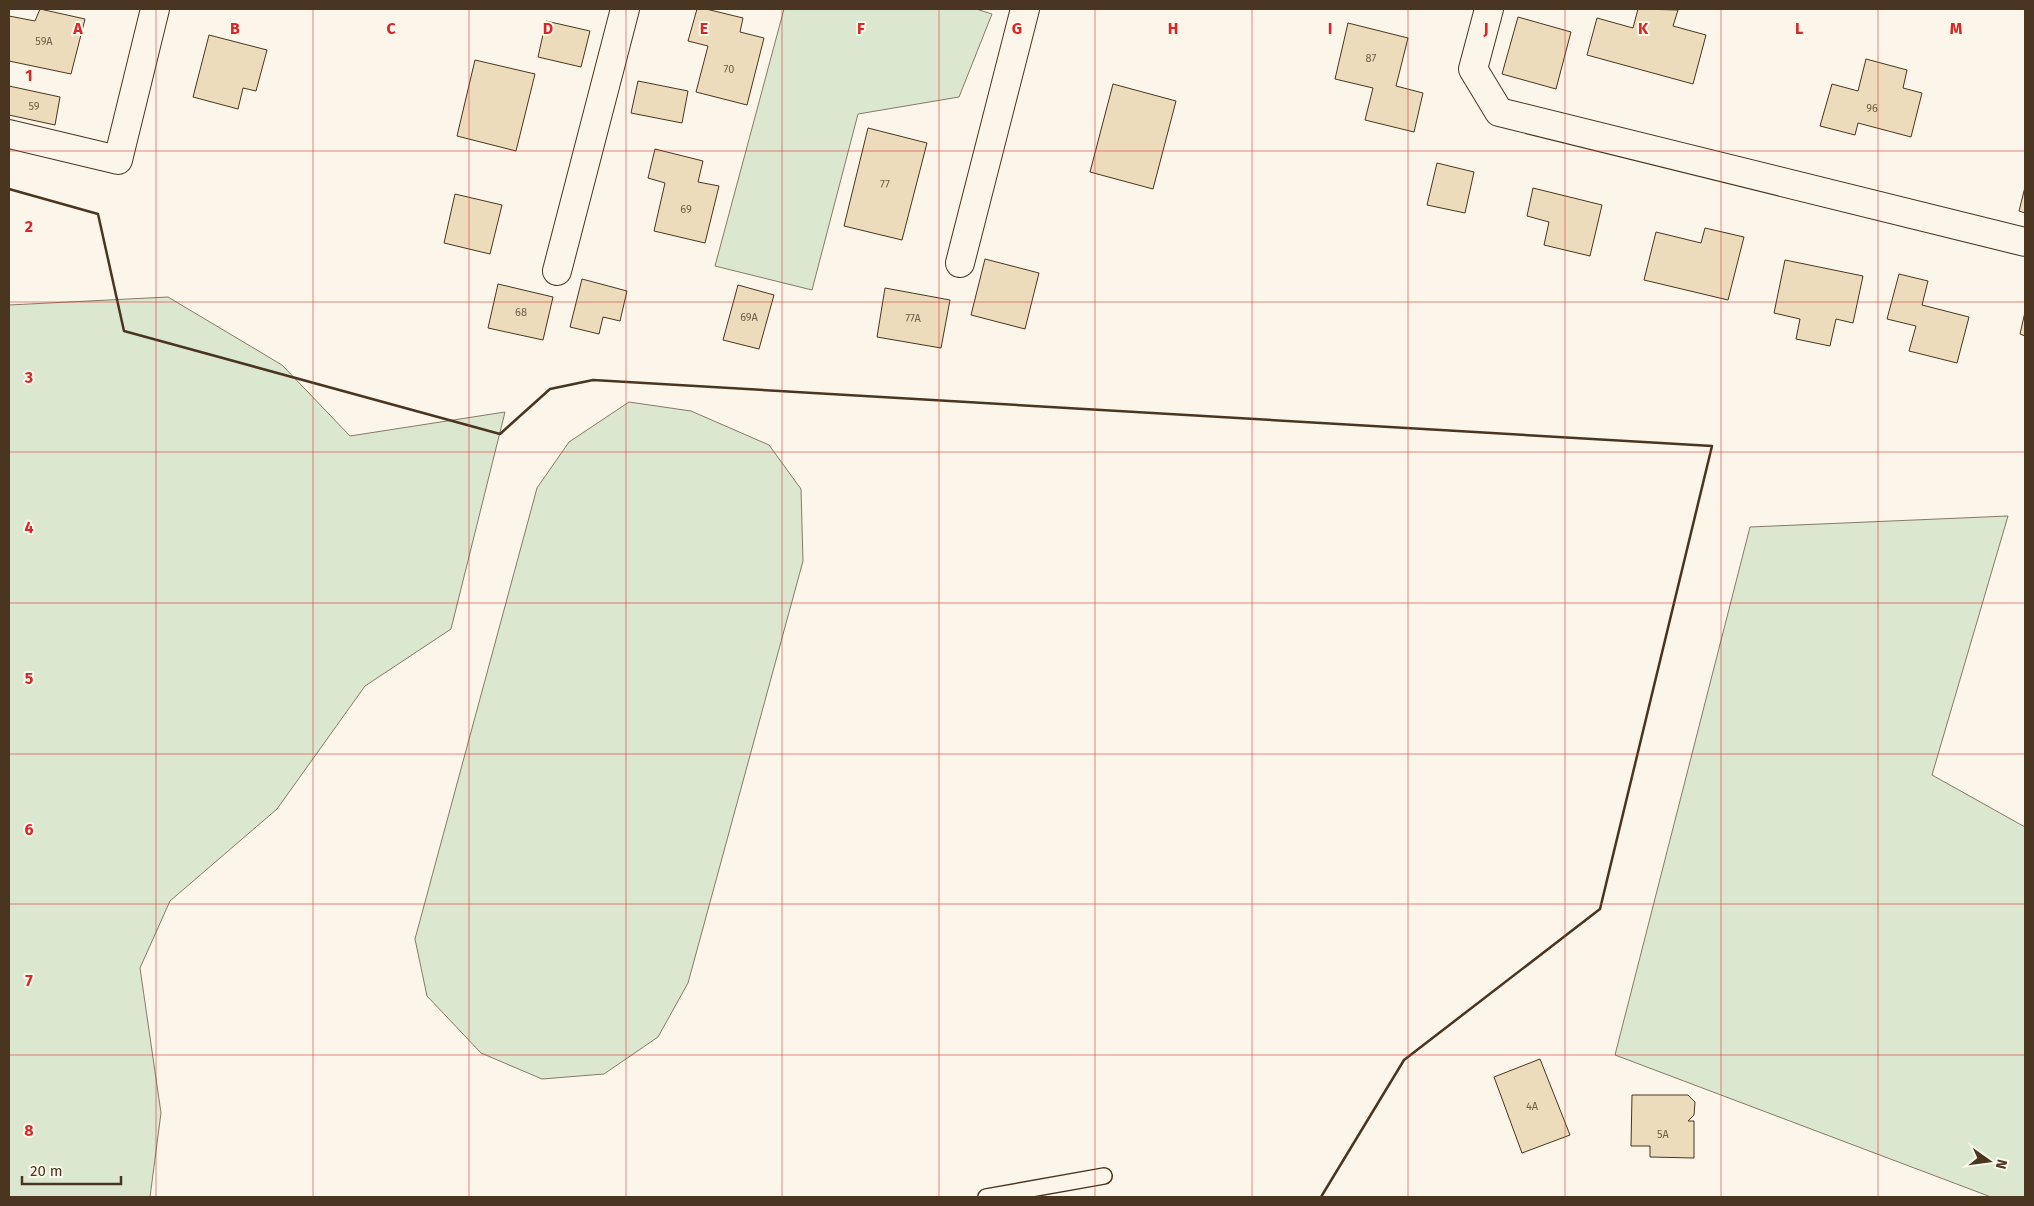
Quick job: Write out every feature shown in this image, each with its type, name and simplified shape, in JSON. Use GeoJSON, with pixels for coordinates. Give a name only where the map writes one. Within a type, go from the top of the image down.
{"type":"FeatureCollection","features":[{"type":"Feature","properties":{"kind":"street"},"geometry":{"type":"LineString","coordinates":[[9,134],[118,160],[155,9]]}},
{"type":"Feature","properties":{"kind":"street"},"geometry":{"type":"LineString","coordinates":[[557,271],[625,9]]}},
{"type":"Feature","properties":{"kind":"street"},"geometry":{"type":"LineString","coordinates":[[960,263],[1025,9]]}},
{"type":"Feature","properties":{"kind":"street"},"geometry":{"type":"LineString","coordinates":[[1490,9],[1473,69],[1499,112],[2025,242]]}},
{"type":"Feature","properties":{"kind":"lane"},"geometry":{"type":"LineString","coordinates":[[986,1197],[1104,1176]]}},
{"type":"Feature","properties":{"kind":"green space"},"geometry":{"type":"Polygon","coordinates":[[[784,9],[976,9],[992,14],[959,97],[858,114],[812,290],[715,266],[784,9]]]}},
{"type":"Feature","properties":{"kind":"green space"},"geometry":{"type":"Polygon","coordinates":[[[168,297],[282,365],[350,436],[505,412],[451,629],[365,686],[277,809],[170,901],[140,968],[161,1113],[150,1197],[9,1197],[9,305],[168,297]]]}},
{"type":"Feature","properties":{"kind":"green space"},"geometry":{"type":"Polygon","coordinates":[[[629,402],[691,411],[769,445],[801,489],[803,561],[688,983],[658,1037],[604,1074],[542,1079],[481,1053],[427,996],[415,939],[537,488],[569,442],[629,402]]]}},
{"type":"Feature","properties":{"kind":"green space"},"geometry":{"type":"Polygon","coordinates":[[[2008,516],[1932,775],[2025,827],[2025,1197],[1991,1197],[1615,1055],[1750,527],[2008,516]]]}},
{"type":"Feature","properties":{"kind":"building"},"geometry":{"type":"Polygon","coordinates":[[[40,9],[85,19],[71,74],[9,61],[9,16],[35,21],[40,9]]]}},
{"type":"Feature","properties":{"kind":"building"},"geometry":{"type":"Polygon","coordinates":[[[697,9],[706,9],[743,18],[740,32],[764,38],[747,105],[696,92],[708,46],[688,41],[697,9]]]}},
{"type":"Feature","properties":{"kind":"building"},"geometry":{"type":"Polygon","coordinates":[[[1638,9],[1678,10],[1673,26],[1706,35],[1693,84],[1587,55],[1597,18],[1633,28],[1638,9]]]}},
{"type":"Feature","properties":{"kind":"building"},"geometry":{"type":"Polygon","coordinates":[[[1518,17],[1571,32],[1556,89],[1502,74],[1518,17]]]}},
{"type":"Feature","properties":{"kind":"building"},"geometry":{"type":"Polygon","coordinates":[[[546,21],[590,31],[581,67],[538,57],[546,21]]]}},
{"type":"Feature","properties":{"kind":"building"},"geometry":{"type":"Polygon","coordinates":[[[1348,23],[1408,38],[1396,86],[1423,93],[1414,132],[1365,120],[1373,88],[1335,79],[1348,23]]]}},
{"type":"Feature","properties":{"kind":"building"},"geometry":{"type":"Polygon","coordinates":[[[209,35],[267,50],[256,91],[243,88],[238,109],[193,97],[209,35]]]}},
{"type":"Feature","properties":{"kind":"building"},"geometry":{"type":"Polygon","coordinates":[[[1866,59],[1907,70],[1903,88],[1922,93],[1911,137],[1858,123],[1855,135],[1820,126],[1832,84],[1858,91],[1866,59]]]}},
{"type":"Feature","properties":{"kind":"building"},"geometry":{"type":"Polygon","coordinates":[[[475,60],[535,74],[516,151],[457,136],[475,60]]]}},
{"type":"Feature","properties":{"kind":"building"},"geometry":{"type":"Polygon","coordinates":[[[638,81],[688,91],[682,123],[631,113],[638,81]]]}},
{"type":"Feature","properties":{"kind":"building"},"geometry":{"type":"Polygon","coordinates":[[[1113,84],[1176,101],[1153,189],[1090,172],[1113,84]]]}},
{"type":"Feature","properties":{"kind":"building"},"geometry":{"type":"Polygon","coordinates":[[[9,86],[60,97],[55,125],[9,115],[9,86]]]}},
{"type":"Feature","properties":{"kind":"building"},"geometry":{"type":"Polygon","coordinates":[[[868,128],[927,143],[902,240],[844,226],[868,128]]]}},
{"type":"Feature","properties":{"kind":"building"},"geometry":{"type":"Polygon","coordinates":[[[655,149],[703,161],[698,182],[719,186],[705,243],[654,231],[665,183],[648,178],[655,149]]]}},
{"type":"Feature","properties":{"kind":"building"},"geometry":{"type":"Polygon","coordinates":[[[1437,163],[1474,172],[1465,213],[1427,205],[1437,163]]]}},
{"type":"Feature","properties":{"kind":"building"},"geometry":{"type":"Polygon","coordinates":[[[2025,187],[2025,213],[2019,211],[2025,187]]]}},
{"type":"Feature","properties":{"kind":"building"},"geometry":{"type":"Polygon","coordinates":[[[1533,188],[1602,205],[1590,256],[1544,245],[1549,222],[1527,216],[1533,188]]]}},
{"type":"Feature","properties":{"kind":"building"},"geometry":{"type":"Polygon","coordinates":[[[455,194],[502,205],[490,254],[444,243],[455,194]]]}},
{"type":"Feature","properties":{"kind":"building"},"geometry":{"type":"Polygon","coordinates":[[[1705,228],[1744,237],[1728,300],[1644,280],[1656,232],[1701,243],[1705,228]]]}},
{"type":"Feature","properties":{"kind":"building"},"geometry":{"type":"Polygon","coordinates":[[[985,259],[1039,273],[1025,329],[971,315],[985,259]]]}},
{"type":"Feature","properties":{"kind":"building"},"geometry":{"type":"Polygon","coordinates":[[[1785,260],[1863,276],[1853,323],[1836,319],[1830,346],[1796,339],[1800,319],[1774,313],[1785,260]]]}},
{"type":"Feature","properties":{"kind":"building"},"geometry":{"type":"Polygon","coordinates":[[[1899,274],[1928,281],[1922,305],[1969,317],[1957,363],[1909,351],[1916,326],[1887,319],[1899,274]]]}},
{"type":"Feature","properties":{"kind":"building"},"geometry":{"type":"Polygon","coordinates":[[[582,279],[627,291],[620,321],[603,317],[599,334],[570,327],[582,279]]]}},
{"type":"Feature","properties":{"kind":"building"},"geometry":{"type":"Polygon","coordinates":[[[498,284],[553,297],[543,340],[488,328],[498,284]]]}},
{"type":"Feature","properties":{"kind":"building"},"geometry":{"type":"Polygon","coordinates":[[[738,285],[774,295],[759,349],[723,340],[738,285]]]}},
{"type":"Feature","properties":{"kind":"building"},"geometry":{"type":"Polygon","coordinates":[[[885,288],[950,300],[941,348],[877,337],[885,288]]]}},
{"type":"Feature","properties":{"kind":"building"},"geometry":{"type":"Polygon","coordinates":[[[2025,312],[2025,336],[2020,334],[2025,312]]]}},
{"type":"Feature","properties":{"kind":"building"},"geometry":{"type":"Polygon","coordinates":[[[1540,1059],[1570,1135],[1522,1153],[1494,1077],[1540,1059]]]}},
{"type":"Feature","properties":{"kind":"building"},"geometry":{"type":"Polygon","coordinates":[[[1632,1095],[1688,1095],[1695,1102],[1694,1115],[1688,1121],[1694,1121],[1694,1158],[1650,1157],[1650,1146],[1631,1146],[1632,1095]]]}},
{"type":"Feature","properties":{"kind":"wall"},"geometry":{"type":"LineString","coordinates":[[9,189],[98,214],[124,331],[500,434],[550,389],[593,380],[1712,446],[1600,909],[1404,1060],[1321,1197]]}}]}
